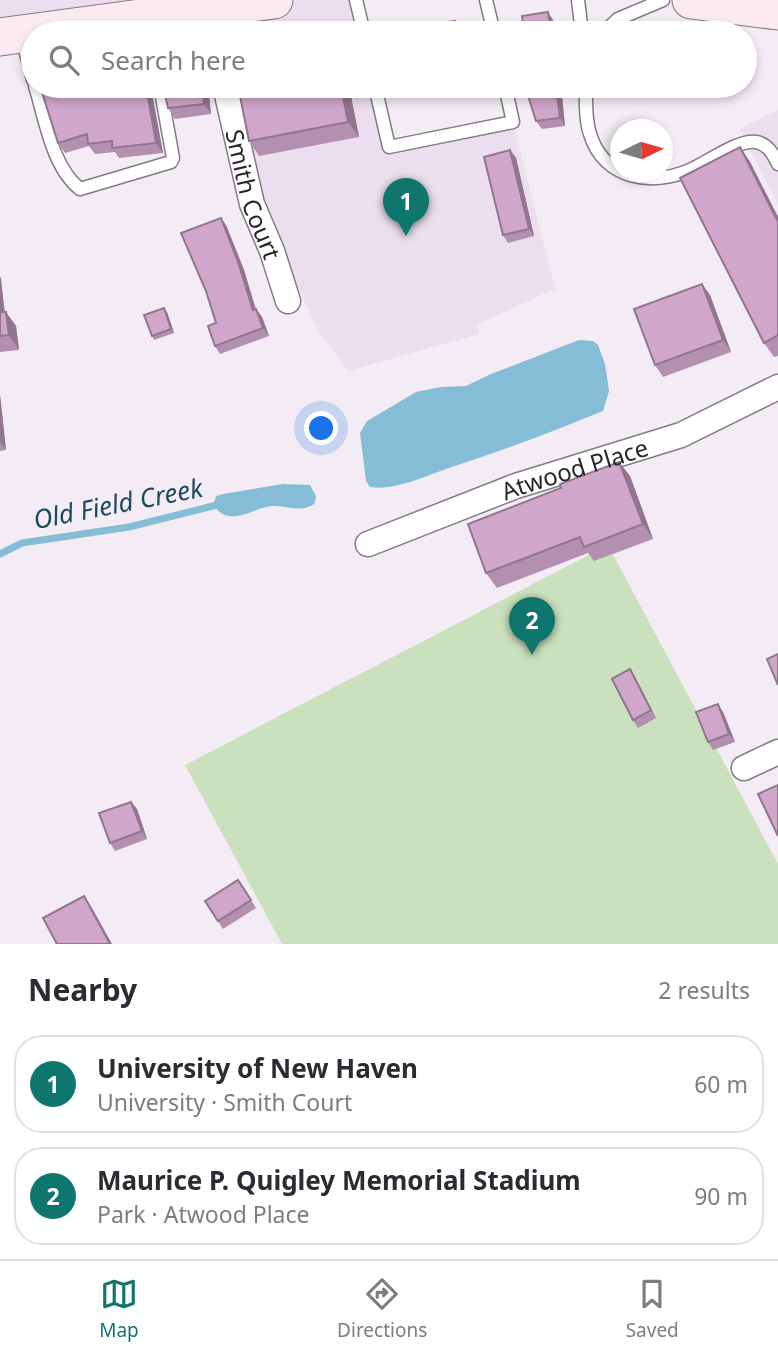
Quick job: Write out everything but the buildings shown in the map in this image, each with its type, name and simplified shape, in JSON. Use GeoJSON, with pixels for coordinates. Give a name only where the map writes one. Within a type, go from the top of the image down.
{"type":"FeatureCollection","features":[{"type":"Feature","properties":{"kind":"main road"},"geometry":{"type":"LineString","coordinates":[[211,20],[274,0]]}},
{"type":"Feature","properties":{"kind":"main road"},"geometry":{"type":"LineString","coordinates":[[691,0],[778,11]]}},
{"type":"Feature","properties":{"kind":"street","name":"Smith Court"},"geometry":{"type":"LineString","coordinates":[[228,98],[252,204],[272,251],[288,301]]}},
{"type":"Feature","properties":{"kind":"street","name":"Atwood Place"},"geometry":{"type":"LineString","coordinates":[[368,544],[516,486],[681,435],[778,387]]}},
{"type":"Feature","properties":{"kind":"street"},"geometry":{"type":"LineString","coordinates":[[744,768],[778,752]]}},
{"type":"Feature","properties":{"kind":"lane"},"geometry":{"type":"LineString","coordinates":[[356,0],[360,21]]}},
{"type":"Feature","properties":{"kind":"lane"},"geometry":{"type":"LineString","coordinates":[[486,0],[491,21]]}},
{"type":"Feature","properties":{"kind":"lane"},"geometry":{"type":"LineString","coordinates":[[579,0],[581,21]]}},
{"type":"Feature","properties":{"kind":"lane"},"geometry":{"type":"LineString","coordinates":[[616,21],[663,0]]}},
{"type":"Feature","properties":{"kind":"lane"},"geometry":{"type":"LineString","coordinates":[[10,36],[21,57]]}},
{"type":"Feature","properties":{"kind":"lane"},"geometry":{"type":"LineString","coordinates":[[39,98],[57,156],[69,177],[80,189],[170,162],[173,158],[162,98]]}},
{"type":"Feature","properties":{"kind":"lane"},"geometry":{"type":"LineString","coordinates":[[378,98],[389,147],[513,122],[508,98]]}},
{"type":"Feature","properties":{"kind":"lane"},"geometry":{"type":"LineString","coordinates":[[586,98],[590,136],[601,156],[621,173],[634,178],[647,180],[676,175],[738,145],[751,142],[765,145],[778,162]]}},
{"type":"Feature","properties":{"kind":"shaded area"},"geometry":{"type":"Polygon","coordinates":[[[0,0],[356,0],[361,21],[211,21],[208,8],[115,21],[21,21],[21,34],[0,37],[0,0]]]}},
{"type":"Feature","properties":{"kind":"shaded area"},"geometry":{"type":"Polygon","coordinates":[[[228,98],[378,98],[389,146],[513,122],[555,289],[478,324],[479,334],[348,371],[317,329],[289,267],[252,204],[228,98]]]}},
{"type":"Feature","properties":{"kind":"shaded area"},"geometry":{"type":"Polygon","coordinates":[[[778,110],[778,205],[739,129],[778,110]]]}},
{"type":"Feature","properties":{"kind":"green space"},"geometry":{"type":"Polygon","coordinates":[[[608,545],[778,864],[778,944],[282,944],[185,765],[608,545]]]}},
{"type":"Feature","properties":{"kind":"water"},"geometry":{"type":"Polygon","coordinates":[[[579,340],[593,341],[598,345],[605,364],[609,391],[603,411],[410,482],[390,487],[370,487],[366,481],[360,433],[367,421],[416,392],[466,386],[579,340]]]}},
{"type":"Feature","properties":{"kind":"water"},"geometry":{"type":"Polygon","coordinates":[[[283,484],[310,485],[316,496],[315,503],[300,509],[267,507],[235,516],[221,513],[214,503],[216,496],[223,494],[283,484]]]}},
{"type":"Feature","properties":{"kind":"waterway","name":"Old Field Creek"},"geometry":{"type":"LineString","coordinates":[[0,554],[22,543],[129,527],[221,504]]}},
{"type":"Feature","properties":{"kind":"place","name":"University of New Haven"},"geometry":{"type":"Point","coordinates":[406,236]}},
{"type":"Feature","properties":{"kind":"place","name":"Maurice P. Quigley Memorial Stadium"},"geometry":{"type":"Point","coordinates":[532,655]}}]}
